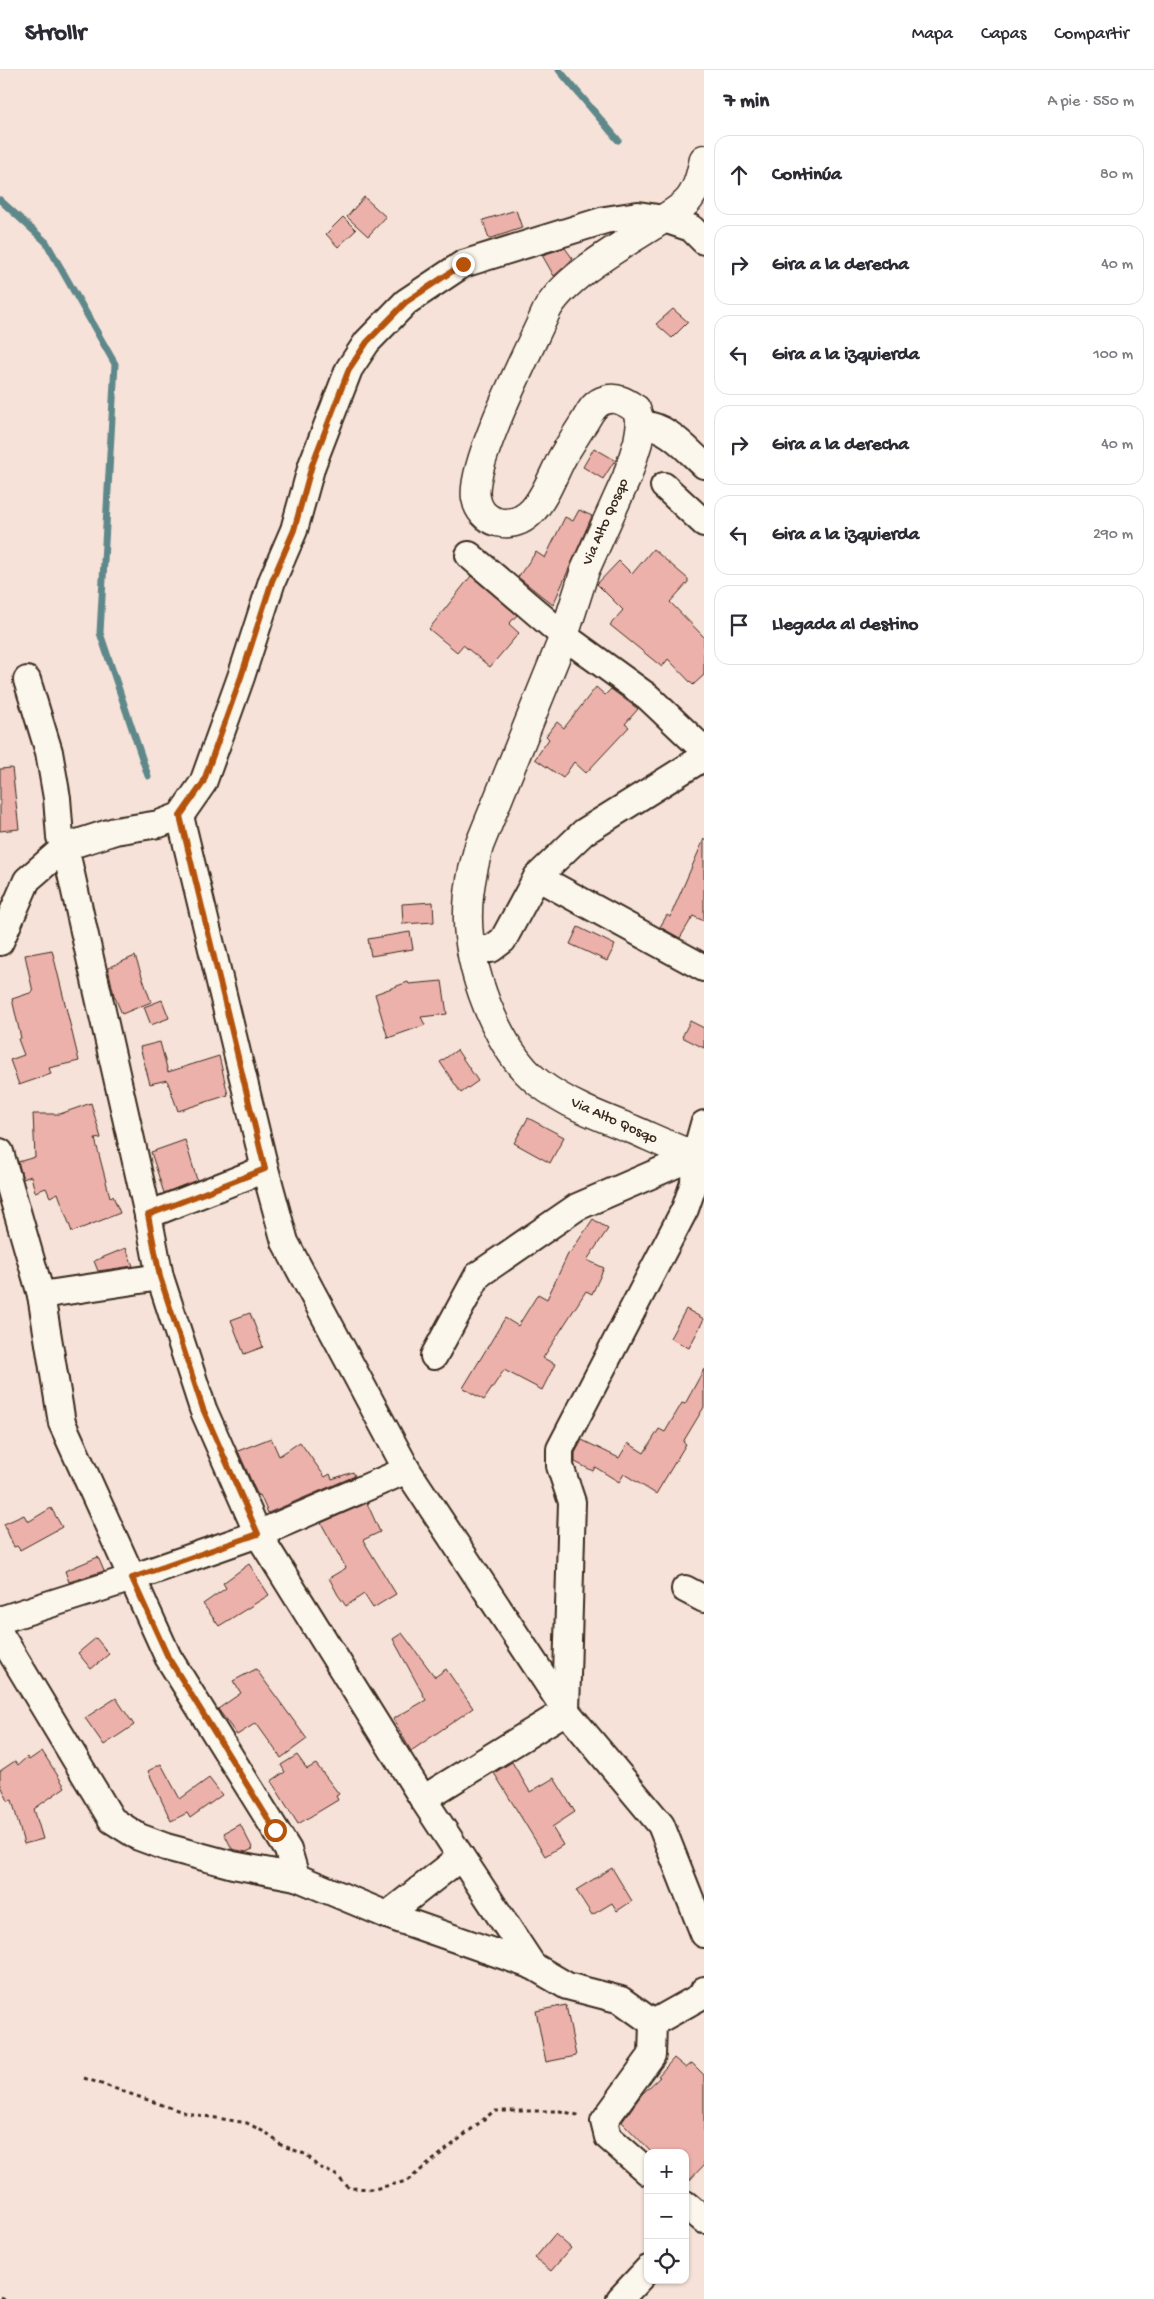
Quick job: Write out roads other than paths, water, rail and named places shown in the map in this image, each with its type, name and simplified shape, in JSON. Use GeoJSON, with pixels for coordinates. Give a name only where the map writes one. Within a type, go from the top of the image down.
{"type":"FeatureCollection","features":[{"type":"Feature","properties":{"kind":"street"},"geometry":{"type":"LineString","coordinates":[[704,159],[700,178],[689,199],[664,219],[600,260],[570,284],[548,308],[494,430],[477,476],[476,498],[483,514],[491,520],[504,523],[517,522],[533,511],[548,490],[567,450],[594,406],[615,399],[624,401],[636,409],[641,424],[653,425],[665,430],[704,465]]}},
{"type":"Feature","properties":{"kind":"street"},"geometry":{"type":"LineString","coordinates":[[0,942],[27,880],[65,847],[115,831],[159,824],[180,816],[203,783],[241,677],[272,581],[294,530],[312,465],[349,369],[367,342],[406,302],[463,264],[605,220],[638,215],[664,219],[691,228],[704,240]]}},
{"type":"Feature","properties":{"kind":"street","name":"Via Alto Qosqo"},"geometry":{"type":"LineString","coordinates":[[641,424],[638,442],[627,477],[585,570],[564,636],[479,846],[470,879],[468,906],[472,950],[490,1012],[502,1038],[520,1064],[538,1082],[573,1105],[699,1157]]}},
{"type":"Feature","properties":{"kind":"street"},"geometry":{"type":"LineString","coordinates":[[664,486],[704,523]]}},
{"type":"Feature","properties":{"kind":"street"},"geometry":{"type":"LineString","coordinates":[[469,555],[564,636],[648,697],[704,750]]}},
{"type":"Feature","properties":{"kind":"street"},"geometry":{"type":"LineString","coordinates":[[27,680],[49,752],[57,798],[60,837],[65,847],[148,1215],[160,1277],[203,1409],[258,1534],[423,1799],[533,1966]]}},
{"type":"Feature","properties":{"kind":"street"},"geometry":{"type":"LineString","coordinates":[[472,950],[491,949],[503,940],[537,877],[584,832],[704,757]]}},
{"type":"Feature","properties":{"kind":"street"},"geometry":{"type":"LineString","coordinates":[[180,816],[265,1169],[285,1242],[407,1470],[566,1711],[661,1825],[704,1934]]}},
{"type":"Feature","properties":{"kind":"street"},"geometry":{"type":"LineString","coordinates":[[537,877],[704,968]]}},
{"type":"Feature","properties":{"kind":"street"},"geometry":{"type":"LineString","coordinates":[[566,1711],[572,1502],[560,1466],[560,1449],[685,1209],[694,1183],[704,1124]]}},
{"type":"Feature","properties":{"kind":"street"},"geometry":{"type":"LineString","coordinates":[[0,1152],[41,1295],[62,1423],[89,1478],[168,1657],[288,1850],[296,1876]]}},
{"type":"Feature","properties":{"kind":"street"},"geometry":{"type":"LineString","coordinates":[[434,1356],[478,1275],[577,1207],[699,1157]]}},
{"type":"Feature","properties":{"kind":"street"},"geometry":{"type":"LineString","coordinates":[[148,1215],[265,1169]]}},
{"type":"Feature","properties":{"kind":"street"},"geometry":{"type":"LineString","coordinates":[[41,1295],[160,1277]]}},
{"type":"Feature","properties":{"kind":"street"},"geometry":{"type":"LineString","coordinates":[[0,1620],[132,1578],[258,1534],[407,1470]]}},
{"type":"Feature","properties":{"kind":"street"},"geometry":{"type":"LineString","coordinates":[[0,1634],[112,1820],[139,1837],[166,1847],[233,1865],[296,1876],[387,1915],[533,1966],[567,1986],[621,2000],[653,2023]]}},
{"type":"Feature","properties":{"kind":"street"},"geometry":{"type":"LineString","coordinates":[[423,1799],[566,1711]]}},
{"type":"Feature","properties":{"kind":"street"},"geometry":{"type":"LineString","coordinates":[[387,1915],[461,1857]]}},
{"type":"Feature","properties":{"kind":"street"},"geometry":{"type":"LineString","coordinates":[[653,2023],[703,1994],[704,1990]]}},
{"type":"Feature","properties":{"kind":"street"},"geometry":{"type":"LineString","coordinates":[[644,2168],[608,2137],[604,2121],[652,2055],[653,2023]]}},
{"type":"Feature","properties":{"kind":"street"},"geometry":{"type":"LineString","coordinates":[[620,2299],[644,2273]]}},
{"type":"Feature","properties":{"kind":"waterway"},"geometry":{"type":"LineString","coordinates":[[559,70],[618,140]]}},
{"type":"Feature","properties":{"kind":"waterway"},"geometry":{"type":"LineString","coordinates":[[0,200],[46,242],[115,364],[100,633],[148,776]]}}]}
